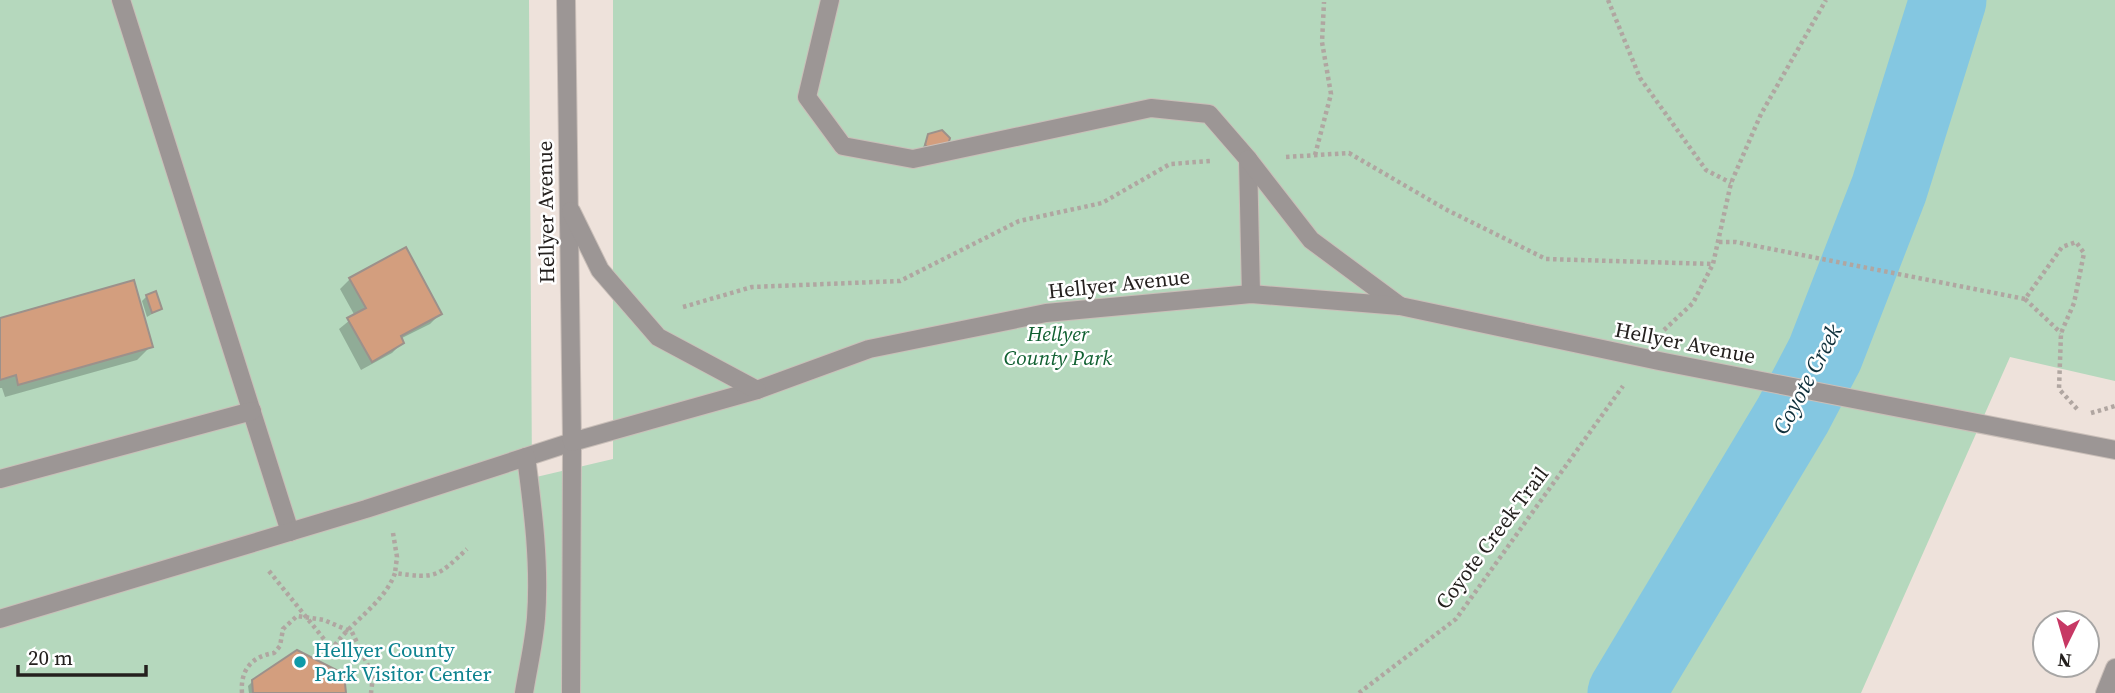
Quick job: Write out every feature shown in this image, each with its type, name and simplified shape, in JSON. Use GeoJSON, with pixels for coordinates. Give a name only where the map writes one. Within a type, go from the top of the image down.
{"type":"FeatureCollection","features":[{"type":"Feature","properties":{"kind":"street"},"geometry":{"type":"LineString","coordinates":[[121,0],[289,532]]}},
{"type":"Feature","properties":{"kind":"street","name":"Hellyer Avenue"},"geometry":{"type":"LineString","coordinates":[[566,0],[572,442],[757,390],[869,349],[1033,316],[1251,294],[1400,306],[1659,361],[2115,450]]}},
{"type":"Feature","properties":{"kind":"street"},"geometry":{"type":"LineString","coordinates":[[830,0],[807,97],[843,146],[913,159],[1151,108],[1209,114],[1311,240],[1400,306]]}},
{"type":"Feature","properties":{"kind":"street"},"geometry":{"type":"LineString","coordinates":[[1248,159],[1251,294]]}},
{"type":"Feature","properties":{"kind":"street"},"geometry":{"type":"LineString","coordinates":[[569,207],[600,270],[659,337],[757,390]]}},
{"type":"Feature","properties":{"kind":"street"},"geometry":{"type":"LineString","coordinates":[[0,479],[251,411]]}},
{"type":"Feature","properties":{"kind":"street"},"geometry":{"type":"LineString","coordinates":[[0,619],[385,503],[572,442],[571,693]]}},
{"type":"Feature","properties":{"kind":"street"},"geometry":{"type":"LineString","coordinates":[[524,693],[536,620],[537,584],[535,530],[526,457]]}},
{"type":"Feature","properties":{"kind":"street"},"geometry":{"type":"LineString","coordinates":[[2105,693],[2115,668]]}},
{"type":"Feature","properties":{"kind":"path"},"geometry":{"type":"LineString","coordinates":[[1608,0],[1640,78],[1706,170],[1731,183]]}},
{"type":"Feature","properties":{"kind":"path"},"geometry":{"type":"LineString","coordinates":[[1663,331],[1693,303],[1713,264],[1731,183],[1761,114],[1826,0]]}},
{"type":"Feature","properties":{"kind":"path"},"geometry":{"type":"LineString","coordinates":[[1315,155],[1331,94],[1322,42],[1324,2]]}},
{"type":"Feature","properties":{"kind":"path"},"geometry":{"type":"LineString","coordinates":[[682,307],[752,288],[900,281],[1019,221],[1102,203],[1170,164],[1349,153],[1447,209],[1546,259],[1713,264]]}},
{"type":"Feature","properties":{"kind":"path"},"geometry":{"type":"LineString","coordinates":[[1719,242],[1736,242],[2025,299],[2061,333]]}},
{"type":"Feature","properties":{"kind":"path"},"geometry":{"type":"LineString","coordinates":[[2025,299],[2062,247],[2076,242],[2084,253],[2074,303],[2061,333],[2059,389],[2083,415],[2115,406]]}},
{"type":"Feature","properties":{"kind":"path","name":"Coyote Creek Trail"},"geometry":{"type":"LineString","coordinates":[[1359,693],[1456,619],[1628,380]]}},
{"type":"Feature","properties":{"kind":"path"},"geometry":{"type":"LineString","coordinates":[[256,542],[266,566],[332,649],[345,629],[389,589],[397,556],[385,503]]}},
{"type":"Feature","properties":{"kind":"path"},"geometry":{"type":"LineString","coordinates":[[394,573],[421,577],[441,574],[467,549]]}},
{"type":"Feature","properties":{"kind":"path"},"geometry":{"type":"LineString","coordinates":[[242,693],[241,681],[248,665],[260,655],[274,653],[280,646],[283,629],[297,617],[324,620],[352,632],[373,676],[371,693]]}},
{"type":"Feature","properties":{"kind":"green space","name":"Hellyer County Park"},"geometry":{"type":"Polygon","coordinates":[[[0,0],[529,0],[532,478],[613,459],[613,0],[2115,0],[2115,381],[2010,357],[1861,693],[0,693],[0,0]]]}},
{"type":"Feature","properties":{"kind":"building"},"geometry":{"type":"Polygon","coordinates":[[[942,130],[950,138],[947,149],[934,153],[925,145],[928,134],[942,130]]]}},
{"type":"Feature","properties":{"kind":"building"},"geometry":{"type":"Polygon","coordinates":[[[406,247],[442,314],[401,336],[404,343],[372,362],[347,318],[366,308],[349,278],[406,247]]]}},
{"type":"Feature","properties":{"kind":"building"},"geometry":{"type":"Polygon","coordinates":[[[134,280],[153,347],[18,385],[16,375],[0,380],[0,318],[134,280]]]}},
{"type":"Feature","properties":{"kind":"building"},"geometry":{"type":"Polygon","coordinates":[[[156,291],[162,309],[152,313],[146,295],[156,291]]]}},
{"type":"Feature","properties":{"kind":"building","name":"Hellyer County Park Visitor Center"},"geometry":{"type":"Polygon","coordinates":[[[297,650],[344,674],[346,693],[253,693],[252,680],[297,650]]]}},
{"type":"Feature","properties":{"kind":"waterway","name":"Coyote Creek"},"geometry":{"type":"LineString","coordinates":[[1626,693],[1793,415],[1825,354],[1889,189],[1948,0]]}},
{"type":"Feature","properties":{"kind":"place","name":"Hellyer County Park Visitor Center"},"geometry":{"type":"Point","coordinates":[300,662]}}]}
